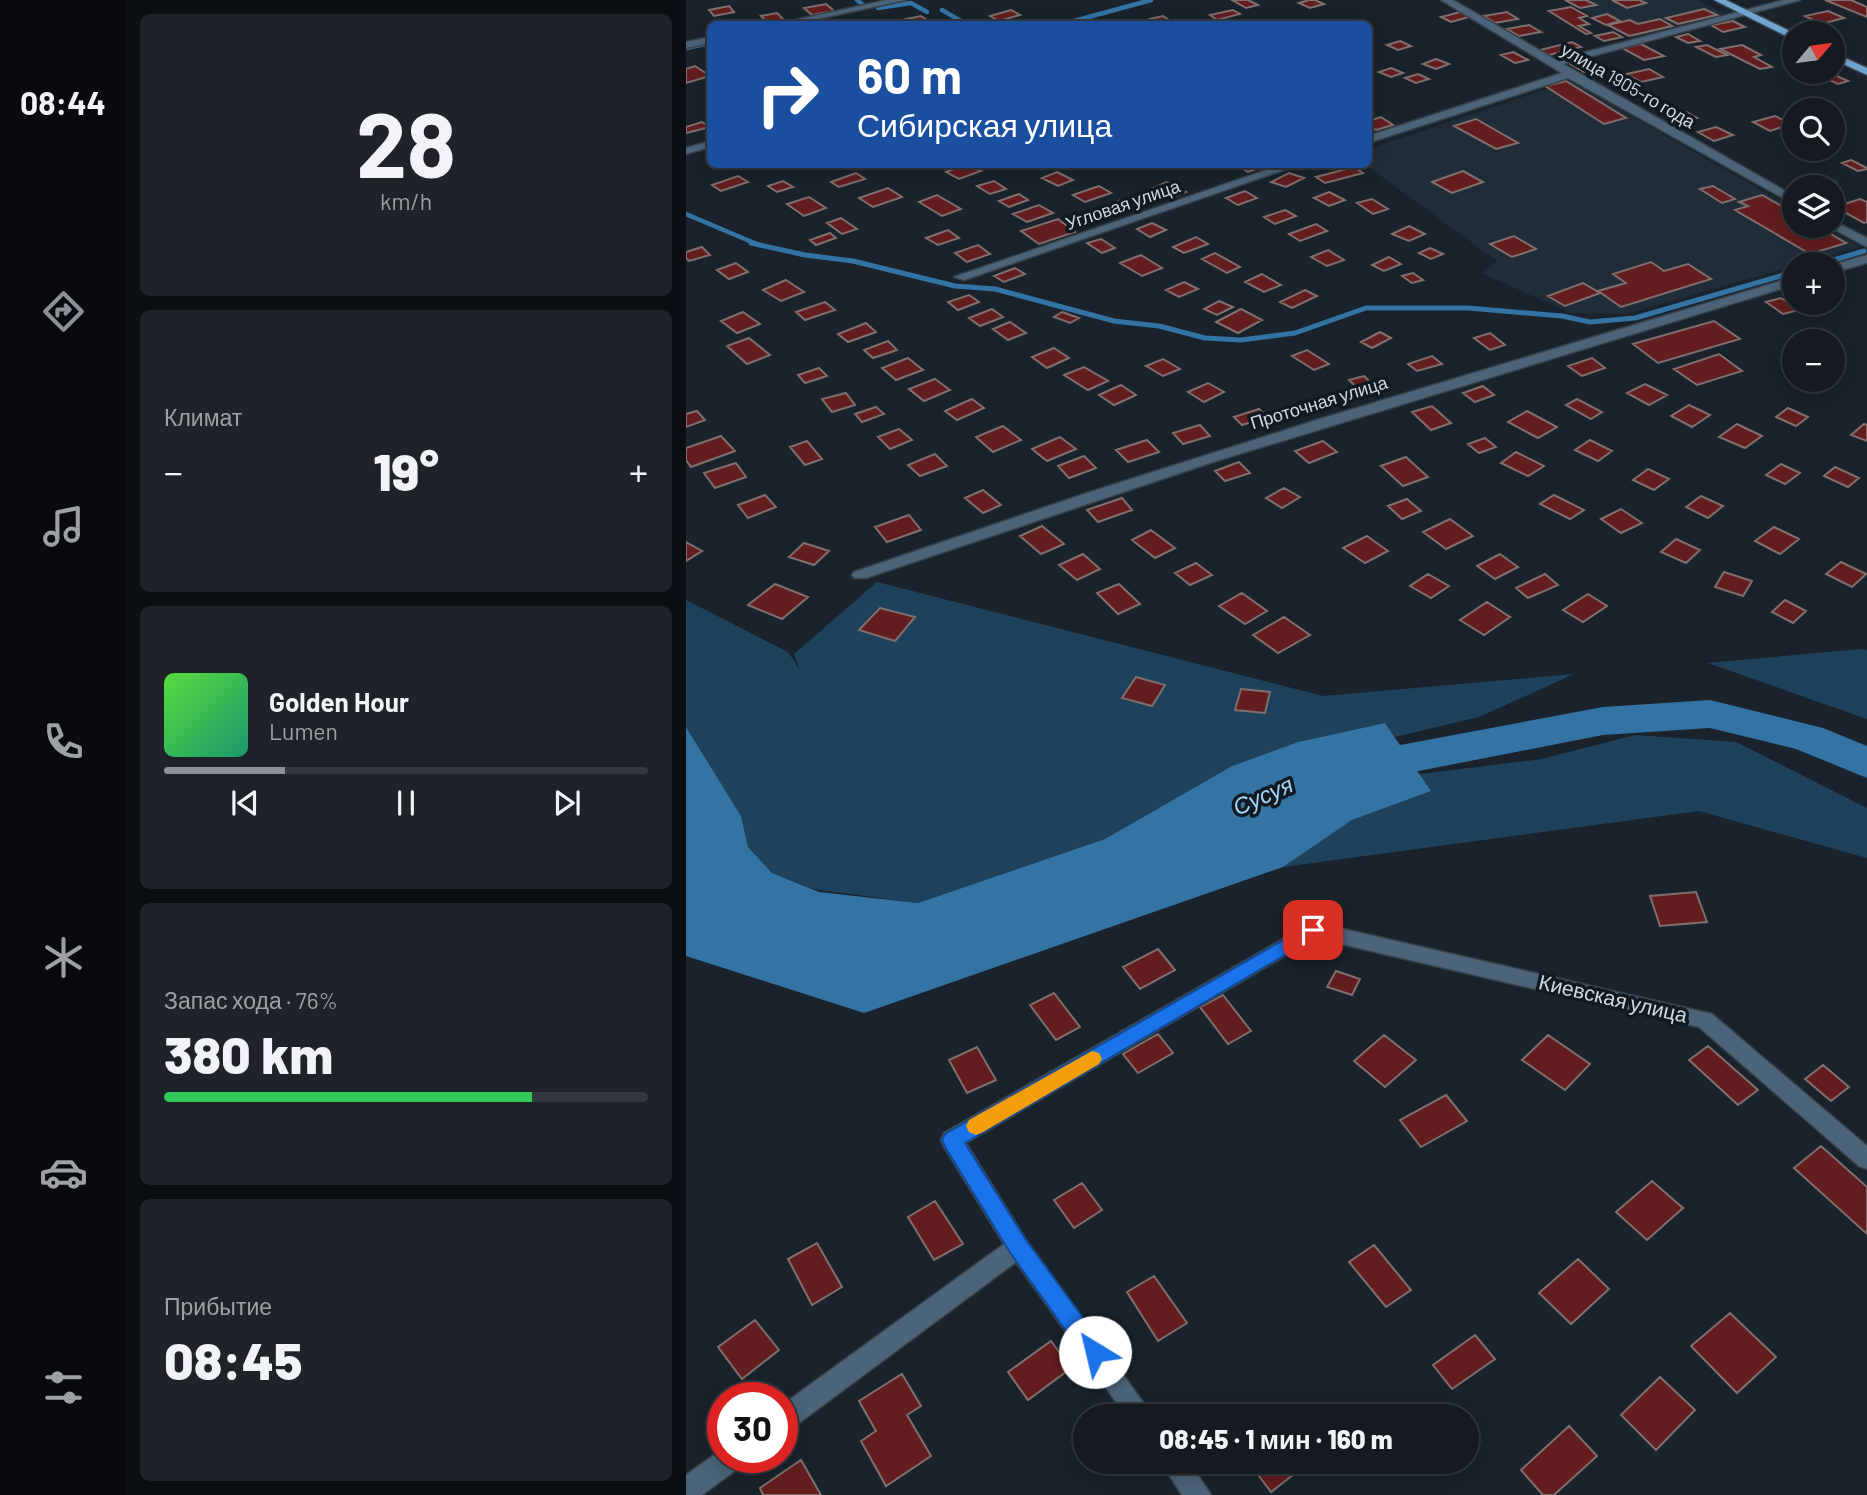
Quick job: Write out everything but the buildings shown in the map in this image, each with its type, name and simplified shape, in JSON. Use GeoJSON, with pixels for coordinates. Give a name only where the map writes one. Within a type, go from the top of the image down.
{"type":"FeatureCollection","features":[{"type":"Feature","properties":{"kind":"main road"},"geometry":{"type":"LineString","coordinates":[[1719,0],[1782,31]]}},
{"type":"Feature","properties":{"kind":"main road"},"geometry":{"type":"LineString","coordinates":[[1845,61],[1867,72]]}},
{"type":"Feature","properties":{"kind":"street"},"geometry":{"type":"LineString","coordinates":[[797,21],[901,0]]}},
{"type":"Feature","properties":{"kind":"street","name":"улица 1905-го года"},"geometry":{"type":"LineString","coordinates":[[1446,0],[1555,63],[1569,74],[1782,194]]}},
{"type":"Feature","properties":{"kind":"street"},"geometry":{"type":"LineString","coordinates":[[1555,63],[1795,0]]}},
{"type":"Feature","properties":{"kind":"street"},"geometry":{"type":"LineString","coordinates":[[686,45],[707,41]]}},
{"type":"Feature","properties":{"kind":"street"},"geometry":{"type":"LineString","coordinates":[[1372,139],[1569,74]]}},
{"type":"Feature","properties":{"kind":"street"},"geometry":{"type":"LineString","coordinates":[[686,151],[707,145]]}},
{"type":"Feature","properties":{"kind":"street","name":"Угловая улица"},"geometry":{"type":"LineString","coordinates":[[960,277],[1284,168]]}},
{"type":"Feature","properties":{"kind":"street"},"geometry":{"type":"LineString","coordinates":[[1845,230],[1867,243]]}},
{"type":"Feature","properties":{"kind":"street"},"geometry":{"type":"LineString","coordinates":[[1845,265],[1867,259]]}},
{"type":"Feature","properties":{"kind":"street","name":"Проточная улица"},"geometry":{"type":"LineString","coordinates":[[860,575],[1047,510],[1250,445],[1782,285]]}},
{"type":"Feature","properties":{"kind":"street","name":"Киевская улица"},"geometry":{"type":"LineString","coordinates":[[1018,1247],[952,1140],[1313,930],[1705,1020],[1867,1158]]}},
{"type":"Feature","properties":{"kind":"street"},"geometry":{"type":"LineString","coordinates":[[798,1408],[1018,1247],[1131,1404]]}},
{"type":"Feature","properties":{"kind":"street"},"geometry":{"type":"LineString","coordinates":[[686,1491],[711,1473]]}},
{"type":"Feature","properties":{"kind":"street"},"geometry":{"type":"LineString","coordinates":[[1183,1474],[1198,1495]]}},
{"type":"Feature","properties":{"kind":"shaded area"},"geometry":{"type":"Polygon","coordinates":[[[1564,0],[1697,0],[1737,19],[1643,43],[1564,0]]]}},
{"type":"Feature","properties":{"kind":"shaded area"},"geometry":{"type":"Polygon","coordinates":[[[1570,81],[1782,202],[1782,238],[1845,238],[1861,247],[1841,252],[1782,252],[1782,269],[1626,314],[1570,313],[1482,273],[1497,261],[1372,168],[1372,148],[1570,81]]]}},
{"type":"Feature","properties":{"kind":"shaded area"},"geometry":{"type":"Polygon","coordinates":[[[877,582],[1323,696],[1574,674],[1479,717],[1395,737],[1385,723],[1298,742],[1232,766],[1105,839],[918,903],[813,889],[772,873],[748,847],[741,816],[686,727],[686,600],[788,652],[800,670],[794,654],[877,582]]]}},
{"type":"Feature","properties":{"kind":"shaded area"},"geometry":{"type":"Polygon","coordinates":[[[1867,650],[1867,719],[1708,663],[1867,650]]]}},
{"type":"Feature","properties":{"kind":"shaded area"},"geometry":{"type":"Polygon","coordinates":[[[1635,735],[1736,742],[1867,808],[1867,858],[1699,811],[1283,867],[1352,820],[1431,791],[1420,774],[1542,759],[1635,735]]]}},
{"type":"Feature","properties":{"kind":"water"},"geometry":{"type":"Polygon","coordinates":[[[1385,723],[1431,791],[1352,820],[1283,867],[864,1013],[686,956],[686,727],[741,816],[748,847],[772,873],[819,892],[918,903],[1105,839],[1232,766],[1298,742],[1385,723]]]}},
{"type":"Feature","properties":{"kind":"waterway"},"geometry":{"type":"LineString","coordinates":[[857,0],[863,5]]}},
{"type":"Feature","properties":{"kind":"waterway"},"geometry":{"type":"LineString","coordinates":[[1074,21],[1151,0]]}},
{"type":"Feature","properties":{"kind":"waterway"},"geometry":{"type":"LineString","coordinates":[[878,8],[911,3],[927,12]]}},
{"type":"Feature","properties":{"kind":"waterway"},"geometry":{"type":"LineString","coordinates":[[942,10],[961,21]]}},
{"type":"Feature","properties":{"kind":"waterway"},"geometry":{"type":"LineString","coordinates":[[686,48],[707,44]]}},
{"type":"Feature","properties":{"kind":"waterway"},"geometry":{"type":"LineString","coordinates":[[686,214],[758,245]]}},
{"type":"Feature","properties":{"kind":"waterway"},"geometry":{"type":"LineString","coordinates":[[751,243],[758,245]]}},
{"type":"Feature","properties":{"kind":"waterway"},"geometry":{"type":"LineString","coordinates":[[758,245],[805,255],[853,261],[955,286],[995,289],[1114,321],[1159,326],[1205,338],[1241,340],[1295,333],[1366,308],[1468,308],[1562,316],[1590,322],[1635,318],[1782,275]]}},
{"type":"Feature","properties":{"kind":"waterway"},"geometry":{"type":"LineString","coordinates":[[1845,257],[1864,251]]}},
{"type":"Feature","properties":{"kind":"waterway","name":"Сусуя"},"geometry":{"type":"LineString","coordinates":[[1352,769],[1603,721],[1710,714],[1808,738],[1867,763]]}},
{"type":"Feature","properties":{"kind":"slow traffic"},"geometry":{"type":"LineString","coordinates":[[976,1126],[1092,1059]]}},
{"type":"Feature","properties":{"kind":"route"},"geometry":{"type":"LineString","coordinates":[[1095,1352],[1018,1247],[952,1140],[1313,930]]}}]}
